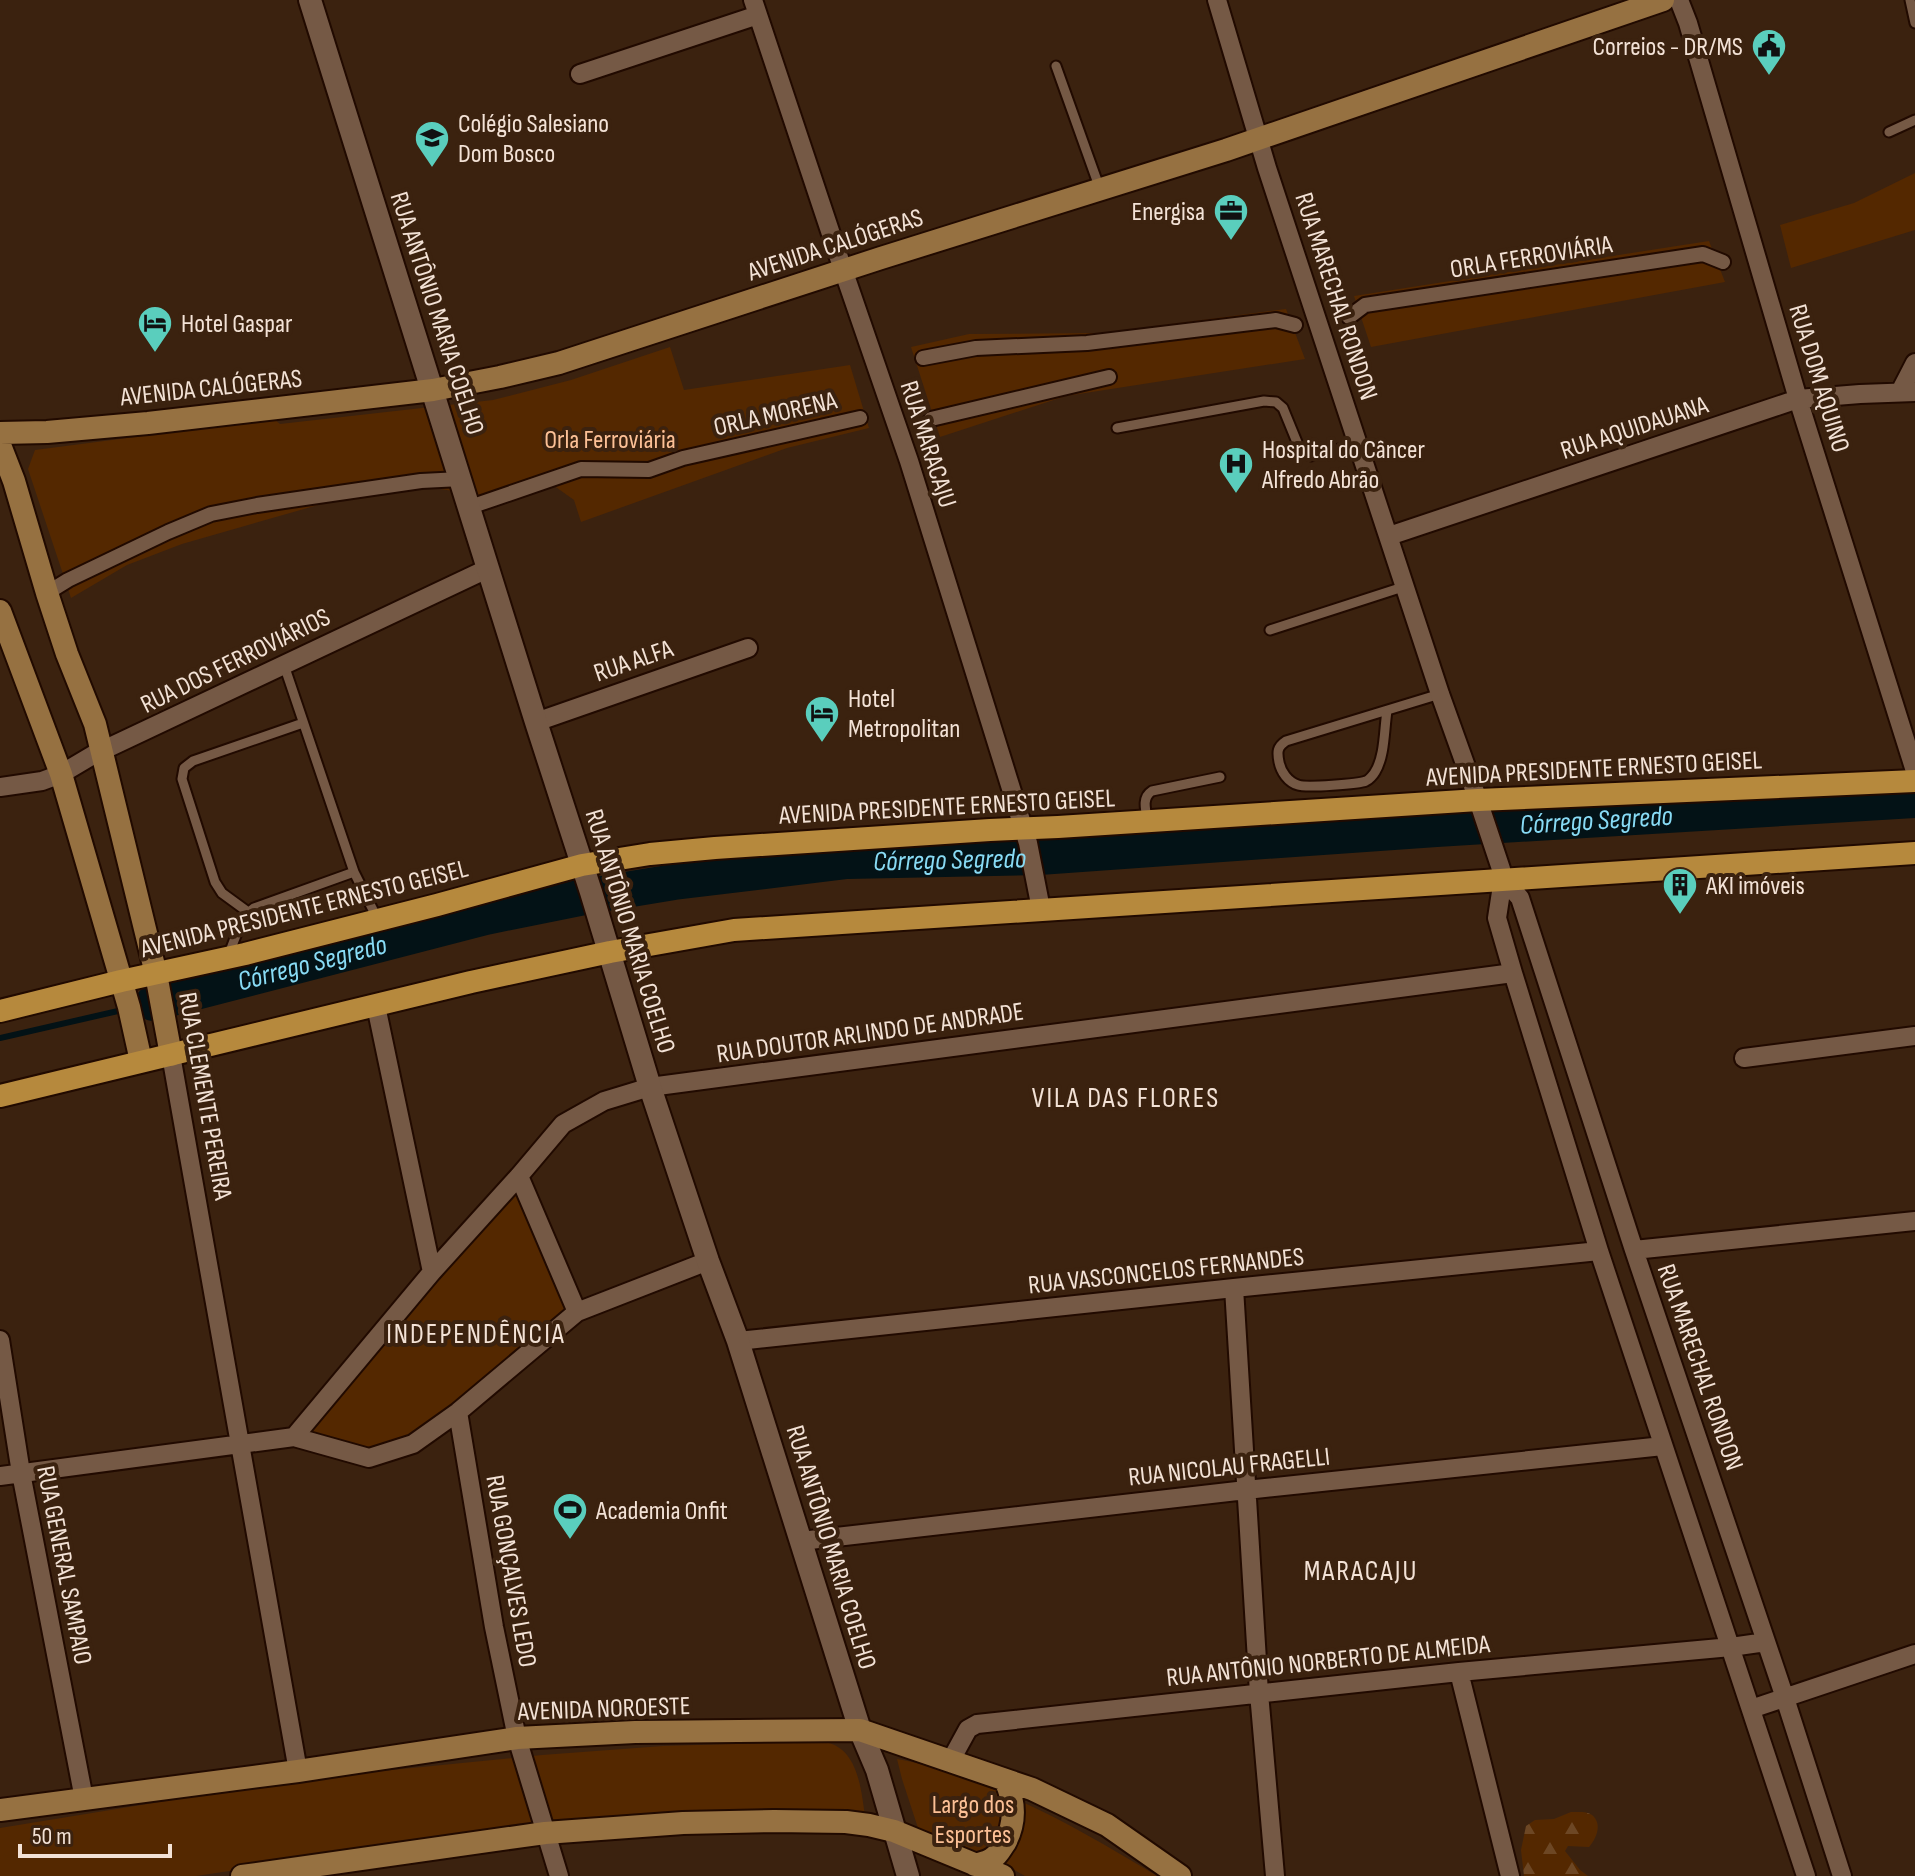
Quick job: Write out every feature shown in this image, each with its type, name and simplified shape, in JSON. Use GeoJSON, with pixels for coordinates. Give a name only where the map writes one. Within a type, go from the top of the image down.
{"type":"FeatureCollection","features":[{"type":"Feature","properties":{"kind":"main road","name":"AVENIDA CALÓGERAS"},"geometry":{"type":"LineString","coordinates":[[0,433],[148,423],[433,390],[559,363],[1226,150],[1663,0]]}},
{"type":"Feature","properties":{"kind":"main road","name":"RUA CLEMENTE PEREIRA"},"geometry":{"type":"LineString","coordinates":[[0,445],[67,654],[95,724],[156,974],[169,1046]]}},
{"type":"Feature","properties":{"kind":"main road"},"geometry":{"type":"LineString","coordinates":[[1,620],[61,774],[140,1052]]}},
{"type":"Feature","properties":{"kind":"main road","name":"AVENIDA PRESIDENTE ERNESTO GEISEL"},"geometry":{"type":"LineString","coordinates":[[0,1011],[227,958],[582,865],[650,854],[715,848],[1026,836],[1148,822],[1481,809],[1915,781]]}},
{"type":"Feature","properties":{"kind":"main road"},"geometry":{"type":"LineString","coordinates":[[0,1096],[140,1052],[376,1006],[607,943],[1039,901],[1915,853]]}},
{"type":"Feature","properties":{"kind":"main road","name":"AVENIDA NOROESTE"},"geometry":{"type":"LineString","coordinates":[[0,1810],[298,1771],[517,1738],[648,1732],[860,1730],[1032,1789],[1107,1825],[1180,1876]]}},
{"type":"Feature","properties":{"kind":"main road"},"geometry":{"type":"LineString","coordinates":[[975,1865],[998,1855],[1008,1836],[1013,1810],[1011,1791],[1005,1780]]}},
{"type":"Feature","properties":{"kind":"main road"},"geometry":{"type":"LineString","coordinates":[[242,1876],[292,1872],[545,1833],[683,1823],[774,1821],[846,1822],[894,1831],[1003,1876]]}},
{"type":"Feature","properties":{"kind":"street","name":"RUA ANTÔNIO MARIA COELHO"},"geometry":{"type":"LineString","coordinates":[[310,0],[650,1087],[738,1341],[860,1730],[877,1770],[908,1876]]}},
{"type":"Feature","properties":{"kind":"street","name":"RUA MARECHAL RONDON"},"geometry":{"type":"LineString","coordinates":[[1217,0],[1267,168],[1440,694],[1502,874],[1520,898],[1842,1876]]}},
{"type":"Feature","properties":{"kind":"street","name":"RUA DOM AQUINO"},"geometry":{"type":"LineString","coordinates":[[1679,0],[1798,399],[1915,771]]}},
{"type":"Feature","properties":{"kind":"street"},"geometry":{"type":"LineString","coordinates":[[580,74],[756,8]]}},
{"type":"Feature","properties":{"kind":"street","name":"RUA MARACAJU"},"geometry":{"type":"LineString","coordinates":[[756,8],[909,461],[1026,836],[1039,901]]}},
{"type":"Feature","properties":{"kind":"street","name":"ORLA FERROVIÁRIA"},"geometry":{"type":"LineString","coordinates":[[1349,317],[1365,305],[1688,256],[1703,254],[1723,262]]}},
{"type":"Feature","properties":{"kind":"street"},"geometry":{"type":"LineString","coordinates":[[923,358],[976,348],[1087,343],[1276,320],[1295,325]]}},
{"type":"Feature","properties":{"kind":"street","name":"RUA AQUIDAUANA"},"geometry":{"type":"LineString","coordinates":[[1389,536],[1798,399],[1908,392],[1915,363]]}},
{"type":"Feature","properties":{"kind":"street"},"geometry":{"type":"LineString","coordinates":[[931,419],[1109,377]]}},
{"type":"Feature","properties":{"kind":"street","name":"ORLA MORENA"},"geometry":{"type":"LineString","coordinates":[[470,507],[581,469],[649,470],[683,458],[860,418]]}},
{"type":"Feature","properties":{"kind":"street"},"geometry":{"type":"LineString","coordinates":[[47,593],[153,538],[211,514],[391,485],[461,479]]}},
{"type":"Feature","properties":{"kind":"street","name":"RUA DOS FERROVIÁRIOS"},"geometry":{"type":"LineString","coordinates":[[0,787],[42,781],[61,774],[101,752],[489,568]]}},
{"type":"Feature","properties":{"kind":"street","name":"RUA ALFA"},"geometry":{"type":"LineString","coordinates":[[536,722],[748,648]]}},
{"type":"Feature","properties":{"kind":"street","name":"RUA MARECHAL RONDON"},"geometry":{"type":"LineString","coordinates":[[1502,874],[1497,918],[1513,973],[1599,1251],[1806,1876]]}},
{"type":"Feature","properties":{"kind":"street","name":"RUA DOUTOR ARLINDO DE ANDRADE"},"geometry":{"type":"LineString","coordinates":[[294,1437],[432,1272],[563,1124],[604,1101],[650,1087],[1513,973]]}},
{"type":"Feature","properties":{"kind":"street"},"geometry":{"type":"LineString","coordinates":[[376,1006],[432,1272]]}},
{"type":"Feature","properties":{"kind":"street"},"geometry":{"type":"LineString","coordinates":[[1744,1058],[1915,1036]]}},
{"type":"Feature","properties":{"kind":"street","name":"RUA CLEMENTE PEREIRA"},"geometry":{"type":"LineString","coordinates":[[169,1046],[298,1771]]}},
{"type":"Feature","properties":{"kind":"street"},"geometry":{"type":"LineString","coordinates":[[519,1176],[577,1312]]}},
{"type":"Feature","properties":{"kind":"street"},"geometry":{"type":"LineString","coordinates":[[1634,1250],[1915,1221]]}},
{"type":"Feature","properties":{"kind":"street","name":"RUA VASCONCELOS FERNANDES"},"geometry":{"type":"LineString","coordinates":[[738,1341],[1599,1251]]}},
{"type":"Feature","properties":{"kind":"street"},"geometry":{"type":"LineString","coordinates":[[0,1476],[294,1437],[369,1458],[413,1444],[458,1412],[577,1312],[708,1261]]}},
{"type":"Feature","properties":{"kind":"street"},"geometry":{"type":"LineString","coordinates":[[1234,1288],[1259,1693],[1275,1876]]}},
{"type":"Feature","properties":{"kind":"street","name":"RUA GENERAL SAMPAIO"},"geometry":{"type":"LineString","coordinates":[[0,1340],[21,1473],[84,1799]]}},
{"type":"Feature","properties":{"kind":"street","name":"RUA GONÇALVES LEDO"},"geometry":{"type":"LineString","coordinates":[[458,1412],[494,1627],[517,1738],[559,1876]]}},
{"type":"Feature","properties":{"kind":"street","name":"RUA NICOLAU FRAGELLI"},"geometry":{"type":"LineString","coordinates":[[801,1541],[1663,1446]]}},
{"type":"Feature","properties":{"kind":"street","name":"RUA ANTÔNIO NORBERTO DE ALMEIDA"},"geometry":{"type":"LineString","coordinates":[[951,1760],[968,1729],[977,1724],[1766,1642]]}},
{"type":"Feature","properties":{"kind":"street"},"geometry":{"type":"LineString","coordinates":[[1751,1709],[1915,1654]]}},
{"type":"Feature","properties":{"kind":"street"},"geometry":{"type":"LineString","coordinates":[[1459,1672],[1510,1876]]}},
{"type":"Feature","properties":{"kind":"lane"},"geometry":{"type":"LineString","coordinates":[[1910,0],[1915,23]]}},
{"type":"Feature","properties":{"kind":"lane"},"geometry":{"type":"LineString","coordinates":[[1056,66],[1100,189]]}},
{"type":"Feature","properties":{"kind":"lane"},"geometry":{"type":"LineString","coordinates":[[1889,132],[1915,120]]}},
{"type":"Feature","properties":{"kind":"lane"},"geometry":{"type":"LineString","coordinates":[[1117,428],[1264,401],[1276,402],[1283,408],[1305,456],[1359,444]]}},
{"type":"Feature","properties":{"kind":"lane"},"geometry":{"type":"LineString","coordinates":[[1270,630],[1406,586]]}},
{"type":"Feature","properties":{"kind":"lane"},"geometry":{"type":"LineString","coordinates":[[284,665],[354,872],[378,920]]}},
{"type":"Feature","properties":{"kind":"lane"},"geometry":{"type":"LineString","coordinates":[[1387,711],[1380,762],[1368,781],[1299,786],[1281,770],[1277,751],[1279,745],[1286,741],[1440,694]]}},
{"type":"Feature","properties":{"kind":"lane"},"geometry":{"type":"LineString","coordinates":[[248,912],[222,893],[215,882],[182,779],[184,768],[193,761],[303,723]]}},
{"type":"Feature","properties":{"kind":"lane"},"geometry":{"type":"LineString","coordinates":[[1148,822],[1146,794],[1220,777]]}},
{"type":"Feature","properties":{"kind":"lane"},"geometry":{"type":"LineString","coordinates":[[227,958],[248,912],[354,872]]}},
{"type":"Feature","properties":{"kind":"green space"},"geometry":{"type":"Polygon","coordinates":[[[1915,173],[1915,230],[1791,268],[1780,225],[1854,203],[1915,173]]]}},
{"type":"Feature","properties":{"kind":"green space"},"geometry":{"type":"Polygon","coordinates":[[[1709,241],[1725,282],[1371,347],[1354,296],[1709,241]]]}},
{"type":"Feature","properties":{"kind":"green space"},"geometry":{"type":"Polygon","coordinates":[[[1286,309],[1305,359],[1066,396],[940,437],[911,347],[969,334],[1104,333],[1286,309]]]}},
{"type":"Feature","properties":{"kind":"green space","name":"Orla Ferroviária"},"geometry":{"type":"Polygon","coordinates":[[[670,347],[684,390],[850,365],[869,428],[787,448],[581,522],[574,500],[553,485],[506,500],[423,486],[325,503],[182,544],[127,565],[71,598],[28,469],[35,450],[274,419],[280,424],[493,400],[571,380],[670,347]]]}},
{"type":"Feature","properties":{"kind":"green space"},"geometry":{"type":"Polygon","coordinates":[[[519,1176],[577,1312],[458,1412],[369,1458],[294,1437],[519,1176]]]}},
{"type":"Feature","properties":{"kind":"green space"},"geometry":{"type":"Polygon","coordinates":[[[825,1742],[845,1752],[856,1771],[865,1816],[770,1810],[685,1811],[522,1827],[196,1876],[0,1876],[0,1828],[301,1779],[663,1746],[825,1742]]]}},
{"type":"Feature","properties":{"kind":"green space","name":"Largo dos Esportes"},"geometry":{"type":"Polygon","coordinates":[[[897,1759],[994,1789],[1042,1811],[1157,1876],[1025,1876],[1007,1866],[947,1845],[918,1828],[897,1759]]]}},
{"type":"Feature","properties":{"kind":"green space"},"geometry":{"type":"Polygon","coordinates":[[[1571,1812],[1590,1814],[1597,1823],[1596,1836],[1589,1847],[1568,1846],[1565,1851],[1588,1876],[1524,1876],[1521,1850],[1526,1826],[1535,1820],[1554,1819],[1571,1812]]]}},
{"type":"Feature","properties":{"kind":"waterway","name":"Córrego Segredo"},"geometry":{"type":"LineString","coordinates":[[153,1003],[485,917],[674,882],[847,861],[1039,857],[1915,800]]}},
{"type":"Feature","properties":{"kind":"waterway","name":"Córrego Segredo"},"geometry":{"type":"LineString","coordinates":[[0,1038],[153,1003]]}},
{"type":"Feature","properties":{"kind":"place","name":"Correios - DR/MS"},"geometry":{"type":"Point","coordinates":[1769,77]}},
{"type":"Feature","properties":{"kind":"place","name":"Colégio Salesiano Dom Bosco"},"geometry":{"type":"Point","coordinates":[432,169]}},
{"type":"Feature","properties":{"kind":"place","name":"Energisa"},"geometry":{"type":"Point","coordinates":[1231,242]}},
{"type":"Feature","properties":{"kind":"place","name":"Hotel Gaspar"},"geometry":{"type":"Point","coordinates":[155,354]}},
{"type":"Feature","properties":{"kind":"place","name":"Hospital do Câncer Alfredo Abrão"},"geometry":{"type":"Point","coordinates":[1236,495]}},
{"type":"Feature","properties":{"kind":"place","name":"Hotel Metropolitan"},"geometry":{"type":"Point","coordinates":[822,744]}},
{"type":"Feature","properties":{"kind":"place","name":"AKI imóveis"},"geometry":{"type":"Point","coordinates":[1680,916]}},
{"type":"Feature","properties":{"kind":"place","name":"Academia Onfit"},"geometry":{"type":"Point","coordinates":[570,1541]}},
{"type":"Feature","properties":{"kind":"district","name":"VILA DAS FLORES"},"geometry":{"type":"Point","coordinates":[1126,1097]}},
{"type":"Feature","properties":{"kind":"district","name":"INDEPENDÊNCIA"},"geometry":{"type":"Point","coordinates":[476,1333]}},
{"type":"Feature","properties":{"kind":"district","name":"MARACAJU"},"geometry":{"type":"Point","coordinates":[1361,1570]}}]}
